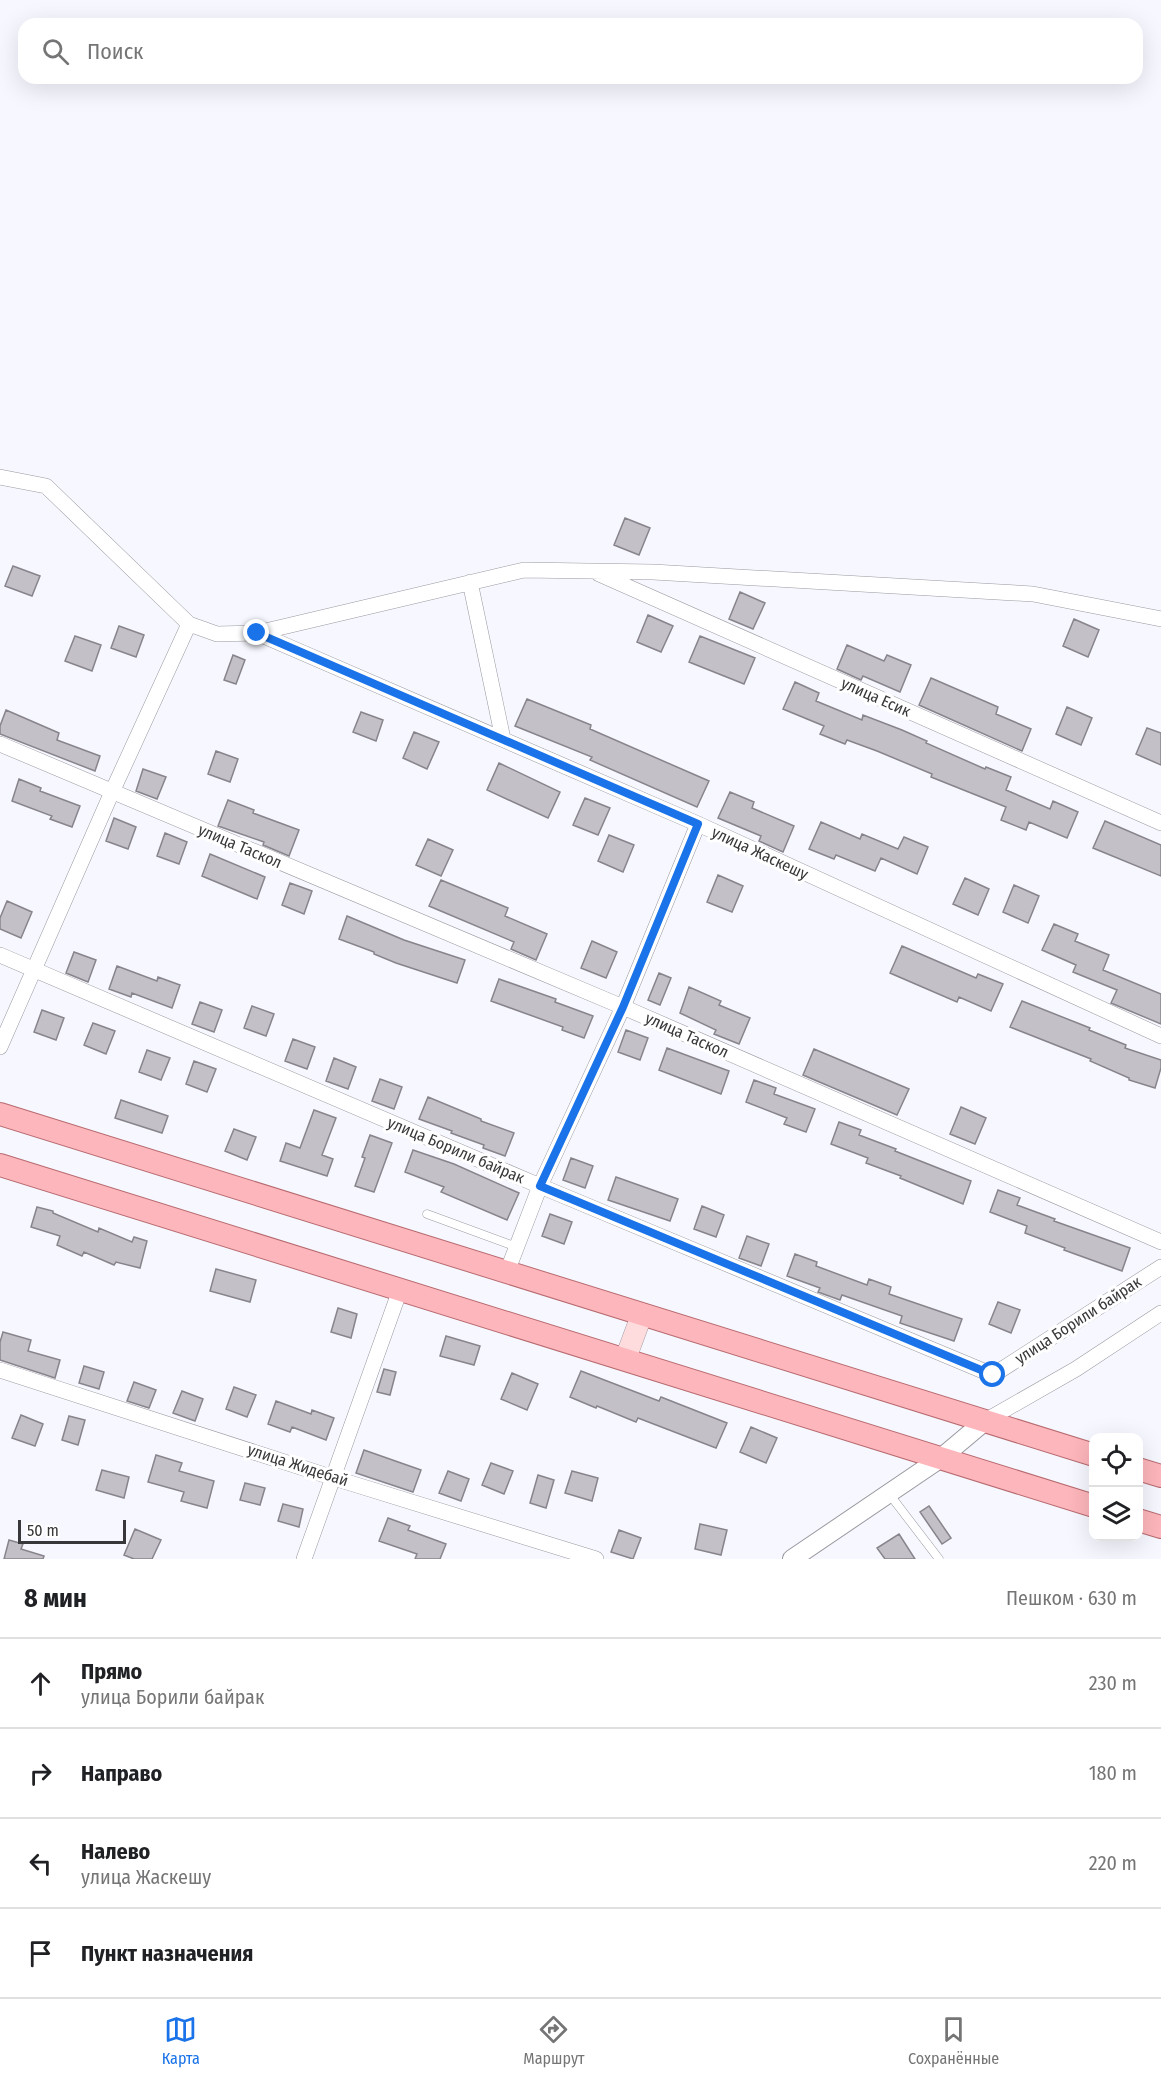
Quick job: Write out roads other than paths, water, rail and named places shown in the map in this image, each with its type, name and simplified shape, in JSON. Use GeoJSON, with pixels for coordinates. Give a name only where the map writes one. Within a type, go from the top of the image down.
{"type":"FeatureCollection","features":[{"type":"Feature","properties":{"kind":"main road"},"geometry":{"type":"LineString","coordinates":[[0,1114],[1089,1453]]}},
{"type":"Feature","properties":{"kind":"main road"},"geometry":{"type":"LineString","coordinates":[[0,1165],[1089,1504]]}},
{"type":"Feature","properties":{"kind":"main road"},"geometry":{"type":"LineString","coordinates":[[625,1360],[642,1314]]}},
{"type":"Feature","properties":{"kind":"main road"},"geometry":{"type":"LineString","coordinates":[[1143,1471],[1161,1476]]}},
{"type":"Feature","properties":{"kind":"main road"},"geometry":{"type":"LineString","coordinates":[[1143,1522],[1161,1527]]}},
{"type":"Feature","properties":{"kind":"street"},"geometry":{"type":"LineString","coordinates":[[0,477],[46,486],[189,624],[217,634],[257,633],[524,570],[653,572],[1033,594],[1161,619]]}},
{"type":"Feature","properties":{"kind":"street","name":"улица Есик"},"geometry":{"type":"LineString","coordinates":[[591,571],[1161,823]]}},
{"type":"Feature","properties":{"kind":"street"},"geometry":{"type":"LineString","coordinates":[[470,582],[503,739]]}},
{"type":"Feature","properties":{"kind":"street"},"geometry":{"type":"LineString","coordinates":[[0,1047],[189,624]]}},
{"type":"Feature","properties":{"kind":"street","name":"улица Жаскешу"},"geometry":{"type":"LineString","coordinates":[[257,633],[698,824],[1161,1036]]}},
{"type":"Feature","properties":{"kind":"street","name":"улица Таскол"},"geometry":{"type":"LineString","coordinates":[[0,744],[623,1007],[1161,1242]]}},
{"type":"Feature","properties":{"kind":"street"},"geometry":{"type":"LineString","coordinates":[[507,1272],[540,1186],[623,1007],[698,824]]}},
{"type":"Feature","properties":{"kind":"street","name":"улица Борили байрак"},"geometry":{"type":"LineString","coordinates":[[0,955],[540,1186],[993,1375],[1161,1267]]}},
{"type":"Feature","properties":{"kind":"street"},"geometry":{"type":"LineString","coordinates":[[304,1559],[400,1290]]}},
{"type":"Feature","properties":{"kind":"street"},"geometry":{"type":"LineString","coordinates":[[792,1559],[941,1458],[985,1421],[1076,1369],[1161,1313]]}},
{"type":"Feature","properties":{"kind":"street","name":"улица Жидебай"},"geometry":{"type":"LineString","coordinates":[[0,1370],[334,1478],[596,1559]]}},
{"type":"Feature","properties":{"kind":"lane"},"geometry":{"type":"LineString","coordinates":[[427,1214],[516,1247]]}},
{"type":"Feature","properties":{"kind":"lane"},"geometry":{"type":"LineString","coordinates":[[889,1493],[939,1559]]}}]}
